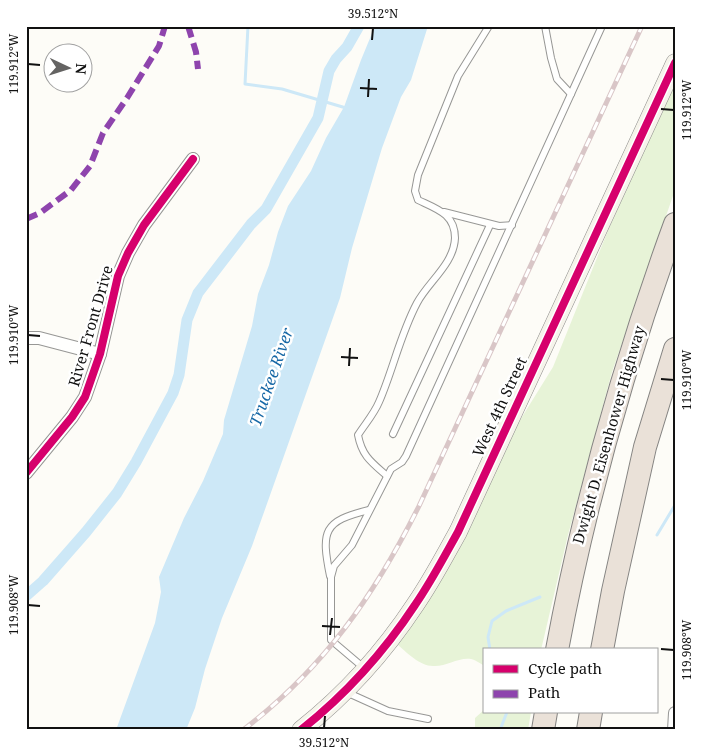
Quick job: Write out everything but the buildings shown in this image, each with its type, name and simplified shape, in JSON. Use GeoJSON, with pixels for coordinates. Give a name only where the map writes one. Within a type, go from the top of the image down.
{"type":"FeatureCollection","features":[{"type":"Feature","properties":{"kind":"highway","name":"Dwight D. Eisenhower Highway"},"geometry":{"type":"LineString","coordinates":[[557,648],[576,552],[610,421],[658,269],[675,224]]}},
{"type":"Feature","properties":{"kind":"highway"},"geometry":{"type":"LineString","coordinates":[[602,648],[645,446],[675,348]]}},
{"type":"Feature","properties":{"kind":"highway"},"geometry":{"type":"LineString","coordinates":[[543,730],[546,714]]}},
{"type":"Feature","properties":{"kind":"highway"},"geometry":{"type":"LineString","coordinates":[[588,730],[591,714]]}},
{"type":"Feature","properties":{"kind":"main road","name":"West 4th Street"},"geometry":{"type":"LineString","coordinates":[[301,730],[345,691],[398,629],[416,605],[458,532],[675,63]]}},
{"type":"Feature","properties":{"kind":"street","name":"River Front Drive"},"geometry":{"type":"LineString","coordinates":[[26,473],[72,417],[85,397],[100,354],[118,276],[128,253],[144,226],[193,159]]}},
{"type":"Feature","properties":{"kind":"street"},"geometry":{"type":"LineString","coordinates":[[26,338],[39,338],[100,354]]}},
{"type":"Feature","properties":{"kind":"street"},"geometry":{"type":"LineString","coordinates":[[674,730],[675,714]]}},
{"type":"Feature","properties":{"kind":"lane"},"geometry":{"type":"LineString","coordinates":[[490,26],[458,76],[418,175],[415,191],[418,200],[444,212],[499,226],[512,225]]}},
{"type":"Feature","properties":{"kind":"lane"},"geometry":{"type":"LineString","coordinates":[[545,26],[557,80],[571,94]]}},
{"type":"Feature","properties":{"kind":"lane"},"geometry":{"type":"LineString","coordinates":[[330,577],[334,566],[352,545],[391,469],[402,462],[406,456],[602,26]]}},
{"type":"Feature","properties":{"kind":"lane"},"geometry":{"type":"LineString","coordinates":[[387,476],[367,459],[358,435],[378,403],[403,332],[418,302],[447,262],[454,246],[453,225],[444,212]]}},
{"type":"Feature","properties":{"kind":"lane"},"geometry":{"type":"LineString","coordinates":[[393,434],[490,224]]}},
{"type":"Feature","properties":{"kind":"lane"},"geometry":{"type":"LineString","coordinates":[[365,669],[331,640],[330,577],[325,551],[326,536],[330,526],[343,518],[369,510]]}},
{"type":"Feature","properties":{"kind":"lane"},"geometry":{"type":"LineString","coordinates":[[345,691],[388,711],[428,719]]}},
{"type":"Feature","properties":{"kind":"green space"},"geometry":{"type":"Polygon","coordinates":[[[675,82],[675,190],[612,372],[568,535],[541,648],[483,648],[483,665],[466,659],[438,666],[423,664],[397,644],[477,508],[517,425],[553,367],[609,228],[675,82]]]}},
{"type":"Feature","properties":{"kind":"green space"},"geometry":{"type":"Polygon","coordinates":[[[483,711],[483,714],[531,714],[528,730],[475,730],[475,718],[483,711]]]}},
{"type":"Feature","properties":{"kind":"water","name":"Truckee River"},"geometry":{"type":"Polygon","coordinates":[[[375,26],[428,26],[411,80],[401,97],[382,148],[352,248],[340,298],[252,546],[222,618],[205,669],[195,708],[186,730],[116,730],[155,623],[161,592],[159,577],[223,434],[224,420],[252,326],[258,294],[269,265],[278,232],[288,206],[311,171],[326,138],[344,107],[375,26]]]}},
{"type":"Feature","properties":{"kind":"waterway"},"geometry":{"type":"LineString","coordinates":[[248,26],[245,84],[282,89],[346,108]]}},
{"type":"Feature","properties":{"kind":"waterway"},"geometry":{"type":"LineString","coordinates":[[26,596],[43,581],[86,532],[117,493],[136,462],[173,393],[179,375],[187,320],[198,293],[251,224],[266,209],[318,118],[329,71],[336,59],[347,47],[359,26]]}},
{"type":"Feature","properties":{"kind":"waterway"},"geometry":{"type":"LineString","coordinates":[[657,535],[675,505]]}},
{"type":"Feature","properties":{"kind":"waterway"},"geometry":{"type":"LineString","coordinates":[[490,648],[488,637],[492,621],[506,611],[540,597]]}},
{"type":"Feature","properties":{"kind":"waterway"},"geometry":{"type":"LineString","coordinates":[[500,730],[506,714]]}},
{"type":"Feature","properties":{"kind":"railway"},"geometry":{"type":"LineString","coordinates":[[243,730],[298,682],[322,656],[365,600],[402,539],[642,26]]}},
{"type":"Feature","properties":{"kind":"marked path"},"geometry":{"type":"LineString","coordinates":[[26,219],[40,213],[71,190],[90,166],[103,133],[159,46],[165,26]]}},
{"type":"Feature","properties":{"kind":"marked path"},"geometry":{"type":"LineString","coordinates":[[188,26],[196,52],[198,69]]}},
{"type":"Feature","properties":{"kind":"cycle path"},"geometry":{"type":"LineString","coordinates":[[301,730],[333,702],[377,656],[415,605],[458,532],[675,63]]}},
{"type":"Feature","properties":{"kind":"cycle path"},"geometry":{"type":"LineString","coordinates":[[26,473],[72,417],[85,397],[100,354],[118,276],[128,253],[144,225],[193,159]]}}]}
